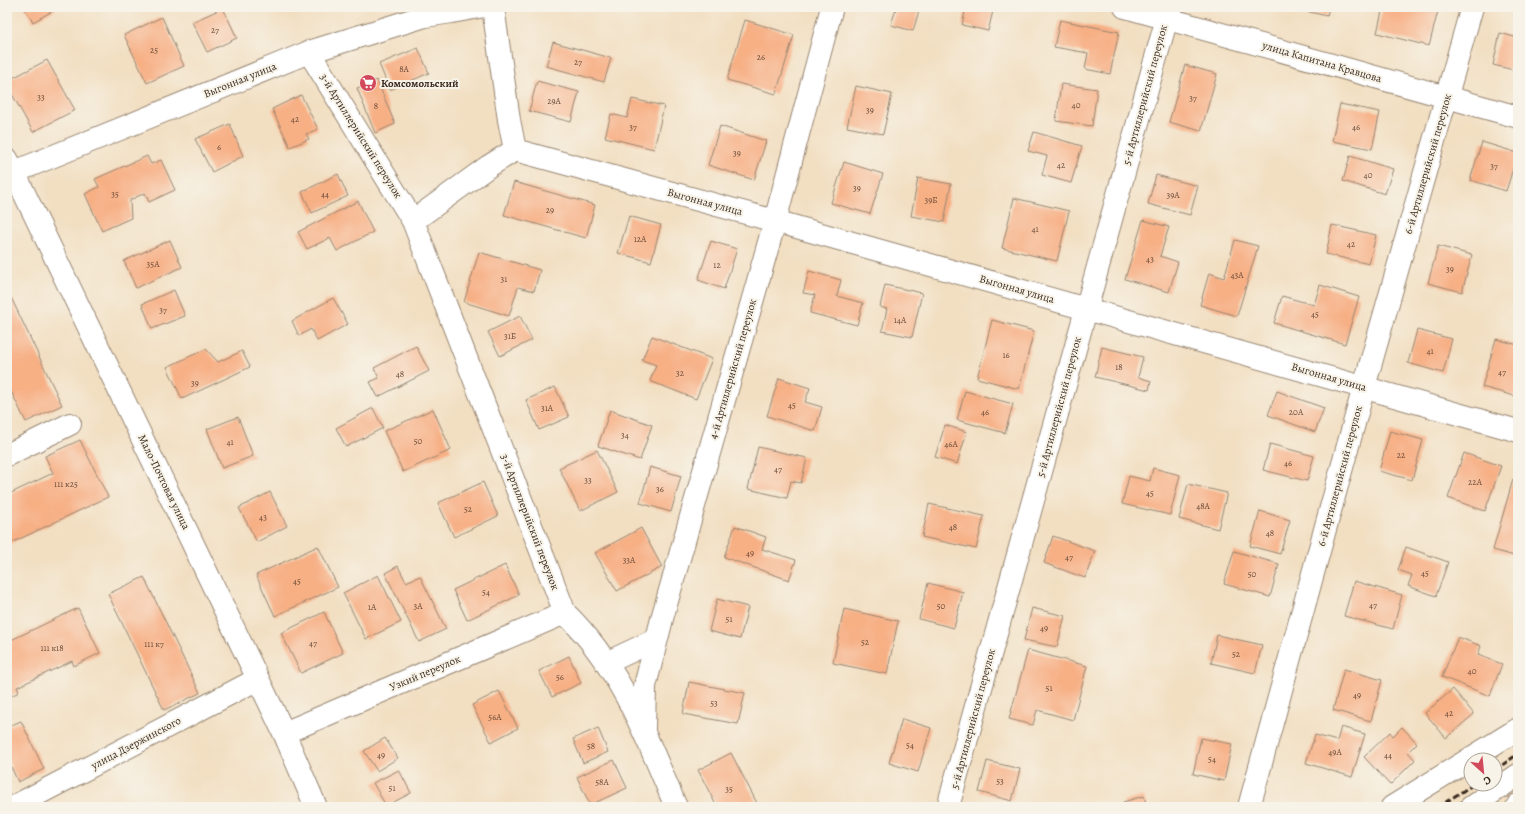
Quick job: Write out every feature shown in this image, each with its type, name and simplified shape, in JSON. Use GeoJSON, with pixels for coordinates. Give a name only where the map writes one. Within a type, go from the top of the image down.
{"type":"FeatureCollection","features":[{"type":"Feature","properties":{"kind":"street","name":"Выгонная улица"},"geometry":{"type":"LineString","coordinates":[[9,169],[309,52],[425,16],[479,7]]}},
{"type":"Feature","properties":{"kind":"street"},"geometry":{"type":"LineString","coordinates":[[413,221],[489,166],[515,150],[492,7]]}},
{"type":"Feature","properties":{"kind":"street","name":"4-й Артиллерийский переулок"},"geometry":{"type":"LineString","coordinates":[[644,732],[645,686],[657,639],[774,221],[832,7]]}},
{"type":"Feature","properties":{"kind":"street","name":"улица Капитана Кравцова"},"geometry":{"type":"LineString","coordinates":[[1125,7],[1168,13],[1518,117]]}},
{"type":"Feature","properties":{"kind":"street","name":"6-й Артиллерийский переулок"},"geometry":{"type":"LineString","coordinates":[[1249,807],[1364,387],[1472,7]]}},
{"type":"Feature","properties":{"kind":"street","name":"5-й Артиллерийский переулок"},"geometry":{"type":"LineString","coordinates":[[948,807],[1168,13]]}},
{"type":"Feature","properties":{"kind":"street","name":"3-й Артиллерийский переулок"},"geometry":{"type":"LineString","coordinates":[[309,52],[413,221],[565,613],[582,629],[595,645],[633,709],[676,807]]}},
{"type":"Feature","properties":{"kind":"street","name":"Выгонная улица"},"geometry":{"type":"LineString","coordinates":[[515,150],[774,221],[1518,431]]}},
{"type":"Feature","properties":{"kind":"street","name":"Мало-Почтовая улица"},"geometry":{"type":"LineString","coordinates":[[9,169],[258,679],[316,807]]}},
{"type":"Feature","properties":{"kind":"street"},"geometry":{"type":"LineString","coordinates":[[7,455],[70,424]]}},
{"type":"Feature","properties":{"kind":"street","name":"Узкий переулок"},"geometry":{"type":"LineString","coordinates":[[284,734],[565,613]]}},
{"type":"Feature","properties":{"kind":"street"},"geometry":{"type":"LineString","coordinates":[[606,663],[657,639]]}},
{"type":"Feature","properties":{"kind":"street","name":"улица Дзержинского"},"geometry":{"type":"LineString","coordinates":[[13,807],[258,679]]}},
{"type":"Feature","properties":{"kind":"street"},"geometry":{"type":"LineString","coordinates":[[1392,807],[1518,729]]}},
{"type":"Feature","properties":{"kind":"street"},"geometry":{"type":"LineString","coordinates":[[1471,807],[1518,775]]}},
{"type":"Feature","properties":{"kind":"building"},"geometry":{"type":"Polygon","coordinates":[[[24,7],[55,7],[56,9],[33,22],[24,7]]]}},
{"type":"Feature","properties":{"kind":"building"},"geometry":{"type":"Polygon","coordinates":[[[891,7],[920,7],[913,31],[891,25],[896,9],[891,7]]]}},
{"type":"Feature","properties":{"kind":"building"},"geometry":{"type":"Polygon","coordinates":[[[966,7],[994,7],[988,31],[962,25],[966,7]]]}},
{"type":"Feature","properties":{"kind":"building"},"geometry":{"type":"Polygon","coordinates":[[[1288,7],[1329,7],[1327,16],[1288,7]]]}},
{"type":"Feature","properties":{"kind":"building"},"geometry":{"type":"Polygon","coordinates":[[[1383,7],[1439,7],[1429,46],[1377,33],[1383,7]]]}},
{"type":"Feature","properties":{"kind":"building"},"geometry":{"type":"Polygon","coordinates":[[[223,8],[237,38],[207,52],[192,22],[223,8]]]}},
{"type":"Feature","properties":{"kind":"building"},"geometry":{"type":"Polygon","coordinates":[[[162,17],[184,66],[147,83],[124,35],[162,17]]]}},
{"type":"Feature","properties":{"kind":"building"},"geometry":{"type":"Polygon","coordinates":[[[745,20],[794,35],[776,94],[727,80],[745,20]]]}},
{"type":"Feature","properties":{"kind":"building"},"geometry":{"type":"Polygon","coordinates":[[[1060,20],[1119,32],[1110,74],[1085,69],[1088,53],[1054,47],[1060,20]]]}},
{"type":"Feature","properties":{"kind":"building"},"geometry":{"type":"Polygon","coordinates":[[[1500,33],[1518,38],[1518,71],[1493,65],[1500,33]]]}},
{"type":"Feature","properties":{"kind":"building"},"geometry":{"type":"Polygon","coordinates":[[[553,42],[611,58],[604,82],[546,66],[553,42]]]}},
{"type":"Feature","properties":{"kind":"building"},"geometry":{"type":"Polygon","coordinates":[[[418,48],[429,73],[390,90],[379,64],[418,48]]]}},
{"type":"Feature","properties":{"kind":"building"},"geometry":{"type":"Polygon","coordinates":[[[47,60],[75,110],[33,132],[7,85],[7,81],[47,60]]]}},
{"type":"Feature","properties":{"kind":"building"},"geometry":{"type":"Polygon","coordinates":[[[1185,65],[1217,74],[1201,131],[1169,122],[1185,65]]]}},
{"type":"Feature","properties":{"kind":"building"},"geometry":{"type":"Polygon","coordinates":[[[377,80],[395,124],[375,133],[357,88],[377,80]]]}},
{"type":"Feature","properties":{"kind":"building"},"geometry":{"type":"Polygon","coordinates":[[[537,81],[579,92],[571,122],[529,111],[537,81]]]}},
{"type":"Feature","properties":{"kind":"building"},"geometry":{"type":"Polygon","coordinates":[[[1061,84],[1097,89],[1092,126],[1056,121],[1061,84]]]}},
{"type":"Feature","properties":{"kind":"building"},"geometry":{"type":"Polygon","coordinates":[[[856,86],[892,94],[883,134],[847,127],[856,86]]]}},
{"type":"Feature","properties":{"kind":"building"},"geometry":{"type":"Polygon","coordinates":[[[301,95],[318,129],[306,134],[309,139],[290,147],[272,109],[301,95]]]}},
{"type":"Feature","properties":{"kind":"building"},"geometry":{"type":"Polygon","coordinates":[[[632,99],[664,106],[654,149],[605,137],[611,114],[627,118],[632,99]]]}},
{"type":"Feature","properties":{"kind":"building"},"geometry":{"type":"Polygon","coordinates":[[[1340,104],[1380,112],[1372,149],[1332,141],[1340,104]]]}},
{"type":"Feature","properties":{"kind":"building"},"geometry":{"type":"Polygon","coordinates":[[[230,124],[243,156],[212,172],[195,139],[230,124]]]}},
{"type":"Feature","properties":{"kind":"building"},"geometry":{"type":"Polygon","coordinates":[[[720,126],[766,141],[754,180],[708,165],[720,126]]]}},
{"type":"Feature","properties":{"kind":"building"},"geometry":{"type":"Polygon","coordinates":[[[1034,132],[1082,146],[1071,183],[1042,175],[1047,156],[1028,151],[1034,132]]]}},
{"type":"Feature","properties":{"kind":"building"},"geometry":{"type":"Polygon","coordinates":[[[1482,142],[1518,153],[1506,191],[1470,180],[1482,142]]]}},
{"type":"Feature","properties":{"kind":"building"},"geometry":{"type":"Polygon","coordinates":[[[147,156],[151,164],[161,160],[175,190],[149,202],[145,193],[130,200],[131,218],[102,231],[85,194],[99,187],[95,179],[147,156]]]}},
{"type":"Feature","properties":{"kind":"building"},"geometry":{"type":"Polygon","coordinates":[[[1350,156],[1393,169],[1385,194],[1343,181],[1350,156]]]}},
{"type":"Feature","properties":{"kind":"building"},"geometry":{"type":"Polygon","coordinates":[[[844,162],[883,174],[870,214],[831,203],[844,162]]]}},
{"type":"Feature","properties":{"kind":"building"},"geometry":{"type":"Polygon","coordinates":[[[338,174],[348,196],[312,213],[302,192],[338,174]]]}},
{"type":"Feature","properties":{"kind":"building"},"geometry":{"type":"Polygon","coordinates":[[[1156,175],[1198,186],[1190,215],[1148,204],[1156,175]]]}},
{"type":"Feature","properties":{"kind":"building"},"geometry":{"type":"Polygon","coordinates":[[[918,178],[951,184],[944,222],[911,216],[918,178]]]}},
{"type":"Feature","properties":{"kind":"building"},"geometry":{"type":"Polygon","coordinates":[[[514,182],[595,205],[586,238],[504,215],[514,182]]]}},
{"type":"Feature","properties":{"kind":"building"},"geometry":{"type":"Polygon","coordinates":[[[1014,198],[1069,211],[1057,261],[1002,248],[1014,198]]]}},
{"type":"Feature","properties":{"kind":"building"},"geometry":{"type":"Polygon","coordinates":[[[358,201],[373,232],[337,251],[330,238],[307,249],[298,232],[358,201]]]}},
{"type":"Feature","properties":{"kind":"building"},"geometry":{"type":"Polygon","coordinates":[[[629,216],[661,225],[651,262],[618,253],[629,216]]]}},
{"type":"Feature","properties":{"kind":"building"},"geometry":{"type":"Polygon","coordinates":[[[1143,220],[1169,227],[1160,256],[1178,262],[1169,292],[1125,279],[1143,220]]]}},
{"type":"Feature","properties":{"kind":"building"},"geometry":{"type":"Polygon","coordinates":[[[1332,225],[1376,235],[1369,264],[1326,254],[1332,225]]]}},
{"type":"Feature","properties":{"kind":"building"},"geometry":{"type":"Polygon","coordinates":[[[170,240],[182,267],[136,288],[124,261],[170,240]]]}},
{"type":"Feature","properties":{"kind":"building"},"geometry":{"type":"Polygon","coordinates":[[[1235,240],[1258,246],[1237,316],[1200,305],[1209,273],[1224,278],[1235,240]]]}},
{"type":"Feature","properties":{"kind":"building"},"geometry":{"type":"Polygon","coordinates":[[[711,241],[737,249],[724,289],[698,280],[711,241]]]}},
{"type":"Feature","properties":{"kind":"building"},"geometry":{"type":"Polygon","coordinates":[[[1438,246],[1472,255],[1462,292],[1428,283],[1438,246]]]}},
{"type":"Feature","properties":{"kind":"building"},"geometry":{"type":"Polygon","coordinates":[[[479,252],[540,270],[534,291],[518,287],[509,316],[464,302],[479,252]]]}},
{"type":"Feature","properties":{"kind":"building"},"geometry":{"type":"Polygon","coordinates":[[[809,271],[841,280],[837,296],[863,303],[857,325],[810,313],[815,295],[803,293],[809,271]]]}},
{"type":"Feature","properties":{"kind":"building"},"geometry":{"type":"Polygon","coordinates":[[[885,285],[922,293],[912,337],[882,331],[887,309],[880,307],[885,285]]]}},
{"type":"Feature","properties":{"kind":"building"},"geometry":{"type":"Polygon","coordinates":[[[1320,285],[1359,297],[1345,344],[1274,323],[1282,296],[1314,305],[1320,285]]]}},
{"type":"Feature","properties":{"kind":"building"},"geometry":{"type":"Polygon","coordinates":[[[7,289],[62,405],[26,422],[7,383],[7,289]]]}},
{"type":"Feature","properties":{"kind":"building"},"geometry":{"type":"Polygon","coordinates":[[[174,290],[185,316],[152,329],[142,304],[174,290]]]}},
{"type":"Feature","properties":{"kind":"building"},"geometry":{"type":"Polygon","coordinates":[[[333,298],[348,324],[317,341],[311,329],[299,336],[292,321],[333,298]]]}},
{"type":"Feature","properties":{"kind":"building"},"geometry":{"type":"Polygon","coordinates":[[[520,316],[532,340],[500,356],[488,332],[520,316]]]}},
{"type":"Feature","properties":{"kind":"building"},"geometry":{"type":"Polygon","coordinates":[[[992,320],[1034,331],[1019,389],[977,378],[992,320]]]}},
{"type":"Feature","properties":{"kind":"building"},"geometry":{"type":"Polygon","coordinates":[[[1417,330],[1452,339],[1443,373],[1408,363],[1417,330]]]}},
{"type":"Feature","properties":{"kind":"building"},"geometry":{"type":"Polygon","coordinates":[[[652,336],[712,359],[696,399],[650,381],[656,365],[642,360],[652,336]]]}},
{"type":"Feature","properties":{"kind":"building"},"geometry":{"type":"Polygon","coordinates":[[[1496,339],[1518,345],[1515,357],[1518,357],[1518,397],[1482,387],[1496,339]]]}},
{"type":"Feature","properties":{"kind":"building"},"geometry":{"type":"Polygon","coordinates":[[[416,346],[429,371],[378,397],[370,382],[379,378],[374,368],[416,346]]]}},
{"type":"Feature","properties":{"kind":"building"},"geometry":{"type":"Polygon","coordinates":[[[1102,347],[1143,357],[1138,377],[1151,381],[1149,390],[1095,377],[1102,347]]]}},
{"type":"Feature","properties":{"kind":"building"},"geometry":{"type":"Polygon","coordinates":[[[206,349],[218,362],[242,351],[250,367],[182,399],[167,367],[206,349]]]}},
{"type":"Feature","properties":{"kind":"building"},"geometry":{"type":"Polygon","coordinates":[[[779,378],[810,388],[805,402],[822,407],[815,431],[767,416],[779,378]]]}},
{"type":"Feature","properties":{"kind":"building"},"geometry":{"type":"Polygon","coordinates":[[[555,387],[569,417],[539,430],[526,400],[555,387]]]}},
{"type":"Feature","properties":{"kind":"building"},"geometry":{"type":"Polygon","coordinates":[[[965,391],[1013,404],[1005,433],[957,420],[965,391]]]}},
{"type":"Feature","properties":{"kind":"building"},"geometry":{"type":"Polygon","coordinates":[[[1277,391],[1324,408],[1315,432],[1268,415],[1277,391]]]}},
{"type":"Feature","properties":{"kind":"building"},"geometry":{"type":"Polygon","coordinates":[[[373,408],[383,428],[346,447],[336,428],[373,408]]]}},
{"type":"Feature","properties":{"kind":"building"},"geometry":{"type":"Polygon","coordinates":[[[433,409],[451,450],[403,472],[384,431],[433,409]]]}},
{"type":"Feature","properties":{"kind":"building"},"geometry":{"type":"Polygon","coordinates":[[[610,410],[652,425],[640,460],[598,446],[610,410]]]}},
{"type":"Feature","properties":{"kind":"building"},"geometry":{"type":"Polygon","coordinates":[[[238,417],[253,456],[222,468],[207,429],[238,417]]]}},
{"type":"Feature","properties":{"kind":"building"},"geometry":{"type":"Polygon","coordinates":[[[945,425],[967,432],[957,464],[935,457],[945,425]]]}},
{"type":"Feature","properties":{"kind":"building"},"geometry":{"type":"Polygon","coordinates":[[[1390,431],[1423,440],[1412,480],[1379,471],[1390,431]]]}},
{"type":"Feature","properties":{"kind":"building"},"geometry":{"type":"Polygon","coordinates":[[[80,440],[108,497],[7,545],[7,495],[53,473],[45,456],[80,440]]]}},
{"type":"Feature","properties":{"kind":"building"},"geometry":{"type":"Polygon","coordinates":[[[1270,444],[1314,456],[1307,481],[1263,470],[1270,444]]]}},
{"type":"Feature","properties":{"kind":"building"},"geometry":{"type":"Polygon","coordinates":[[[758,447],[807,458],[801,483],[791,481],[787,498],[748,489],[758,447]]]}},
{"type":"Feature","properties":{"kind":"building"},"geometry":{"type":"Polygon","coordinates":[[[597,450],[618,492],[580,511],[559,468],[597,450]]]}},
{"type":"Feature","properties":{"kind":"building"},"geometry":{"type":"Polygon","coordinates":[[[1464,453],[1501,466],[1485,511],[1448,498],[1464,453]]]}},
{"type":"Feature","properties":{"kind":"building"},"geometry":{"type":"Polygon","coordinates":[[[650,467],[681,476],[671,512],[640,503],[650,467]]]}},
{"type":"Feature","properties":{"kind":"building"},"geometry":{"type":"Polygon","coordinates":[[[1153,468],[1180,475],[1170,515],[1122,504],[1129,476],[1150,481],[1153,468]]]}},
{"type":"Feature","properties":{"kind":"building"},"geometry":{"type":"Polygon","coordinates":[[[1513,479],[1518,481],[1518,557],[1493,550],[1513,479]]]}},
{"type":"Feature","properties":{"kind":"building"},"geometry":{"type":"Polygon","coordinates":[[[483,482],[498,516],[454,537],[438,503],[483,482]]]}},
{"type":"Feature","properties":{"kind":"building"},"geometry":{"type":"Polygon","coordinates":[[[1188,484],[1227,493],[1218,529],[1179,519],[1188,484]]]}},
{"type":"Feature","properties":{"kind":"building"},"geometry":{"type":"Polygon","coordinates":[[[270,492],[287,526],[257,542],[239,508],[270,492]]]}},
{"type":"Feature","properties":{"kind":"building"},"geometry":{"type":"Polygon","coordinates":[[[929,504],[984,516],[976,549],[922,537],[929,504]]]}},
{"type":"Feature","properties":{"kind":"building"},"geometry":{"type":"Polygon","coordinates":[[[1260,511],[1290,520],[1280,554],[1250,546],[1260,511]]]}},
{"type":"Feature","properties":{"kind":"building"},"geometry":{"type":"Polygon","coordinates":[[[735,526],[766,537],[762,549],[796,560],[789,580],[724,557],[735,526]]]}},
{"type":"Feature","properties":{"kind":"building"},"geometry":{"type":"Polygon","coordinates":[[[641,528],[662,567],[617,591],[595,553],[641,528]]]}},
{"type":"Feature","properties":{"kind":"building"},"geometry":{"type":"Polygon","coordinates":[[[1053,536],[1095,551],[1085,578],[1044,563],[1053,536]]]}},
{"type":"Feature","properties":{"kind":"building"},"geometry":{"type":"Polygon","coordinates":[[[318,546],[338,587],[275,616],[256,575],[318,546]]]}},
{"type":"Feature","properties":{"kind":"building"},"geometry":{"type":"Polygon","coordinates":[[[1406,547],[1448,562],[1436,596],[1408,586],[1412,575],[1398,570],[1406,547]]]}},
{"type":"Feature","properties":{"kind":"building"},"geometry":{"type":"Polygon","coordinates":[[[1234,551],[1279,564],[1270,597],[1224,584],[1234,551]]]}},
{"type":"Feature","properties":{"kind":"building"},"geometry":{"type":"Polygon","coordinates":[[[505,565],[519,595],[467,620],[453,590],[505,565]]]}},
{"type":"Feature","properties":{"kind":"building"},"geometry":{"type":"Polygon","coordinates":[[[398,566],[406,582],[420,576],[446,629],[419,642],[385,573],[398,566]]]}},
{"type":"Feature","properties":{"kind":"building"},"geometry":{"type":"Polygon","coordinates":[[[378,575],[401,622],[366,639],[343,593],[378,575]]]}},
{"type":"Feature","properties":{"kind":"building"},"geometry":{"type":"Polygon","coordinates":[[[144,577],[200,693],[164,710],[108,594],[144,577]]]}},
{"type":"Feature","properties":{"kind":"building"},"geometry":{"type":"Polygon","coordinates":[[[1354,581],[1402,595],[1393,629],[1344,616],[1354,581]]]}},
{"type":"Feature","properties":{"kind":"building"},"geometry":{"type":"Polygon","coordinates":[[[928,583],[963,592],[954,628],[919,619],[928,583]]]}},
{"type":"Feature","properties":{"kind":"building"},"geometry":{"type":"Polygon","coordinates":[[[717,599],[748,607],[740,639],[709,631],[717,599]]]}},
{"type":"Feature","properties":{"kind":"building"},"geometry":{"type":"Polygon","coordinates":[[[78,608],[100,653],[74,666],[72,661],[17,687],[19,692],[7,698],[7,642],[78,608]]]}},
{"type":"Feature","properties":{"kind":"building"},"geometry":{"type":"Polygon","coordinates":[[[1032,608],[1065,616],[1057,647],[1024,640],[1032,608]]]}},
{"type":"Feature","properties":{"kind":"building"},"geometry":{"type":"Polygon","coordinates":[[[844,609],[898,621],[887,674],[833,663],[844,609]]]}},
{"type":"Feature","properties":{"kind":"building"},"geometry":{"type":"Polygon","coordinates":[[[324,612],[343,653],[301,673],[281,633],[324,612]]]}},
{"type":"Feature","properties":{"kind":"building"},"geometry":{"type":"Polygon","coordinates":[[[1217,635],[1262,645],[1255,673],[1211,663],[1217,635]]]}},
{"type":"Feature","properties":{"kind":"building"},"geometry":{"type":"Polygon","coordinates":[[[1458,637],[1481,646],[1478,655],[1502,664],[1490,696],[1442,677],[1458,637]]]}},
{"type":"Feature","properties":{"kind":"building"},"geometry":{"type":"Polygon","coordinates":[[[1028,650],[1087,666],[1073,720],[1037,710],[1033,725],[1009,719],[1028,650]]]}},
{"type":"Feature","properties":{"kind":"building"},"geometry":{"type":"Polygon","coordinates":[[[569,656],[581,683],[552,697],[539,671],[569,656]]]}},
{"type":"Feature","properties":{"kind":"building"},"geometry":{"type":"Polygon","coordinates":[[[1344,669],[1382,680],[1371,721],[1333,710],[1344,669]]]}},
{"type":"Feature","properties":{"kind":"building"},"geometry":{"type":"Polygon","coordinates":[[[689,682],[745,693],[738,724],[683,714],[689,682]]]}},
{"type":"Feature","properties":{"kind":"building"},"geometry":{"type":"Polygon","coordinates":[[[1453,689],[1474,714],[1446,738],[1425,713],[1453,689]]]}},
{"type":"Feature","properties":{"kind":"building"},"geometry":{"type":"Polygon","coordinates":[[[499,691],[518,728],[491,742],[472,705],[499,691]]]}},
{"type":"Feature","properties":{"kind":"building"},"geometry":{"type":"Polygon","coordinates":[[[902,719],[931,728],[918,772],[889,763],[902,719]]]}},
{"type":"Feature","properties":{"kind":"building"},"geometry":{"type":"Polygon","coordinates":[[[21,721],[44,769],[18,782],[7,758],[7,727],[21,721]]]}},
{"type":"Feature","properties":{"kind":"building"},"geometry":{"type":"Polygon","coordinates":[[[1341,727],[1365,734],[1352,777],[1306,763],[1315,735],[1337,741],[1341,727]]]}},
{"type":"Feature","properties":{"kind":"building"},"geometry":{"type":"Polygon","coordinates":[[[1402,727],[1417,743],[1408,752],[1415,760],[1390,785],[1364,757],[1390,732],[1393,736],[1402,727]]]}},
{"type":"Feature","properties":{"kind":"building"},"geometry":{"type":"Polygon","coordinates":[[[598,728],[608,752],[583,763],[573,739],[598,728]]]}},
{"type":"Feature","properties":{"kind":"building"},"geometry":{"type":"Polygon","coordinates":[[[385,738],[398,758],[377,771],[364,751],[385,738]]]}},
{"type":"Feature","properties":{"kind":"building"},"geometry":{"type":"Polygon","coordinates":[[[1201,738],[1232,744],[1224,781],[1193,774],[1201,738]]]}},
{"type":"Feature","properties":{"kind":"building"},"geometry":{"type":"Polygon","coordinates":[[[731,753],[759,807],[717,807],[698,770],[731,753]]]}},
{"type":"Feature","properties":{"kind":"building"},"geometry":{"type":"Polygon","coordinates":[[[614,760],[627,788],[590,805],[577,777],[614,760]]]}},
{"type":"Feature","properties":{"kind":"building"},"geometry":{"type":"Polygon","coordinates":[[[987,761],[1020,769],[1012,801],[979,792],[987,761]]]}},
{"type":"Feature","properties":{"kind":"building"},"geometry":{"type":"Polygon","coordinates":[[[399,770],[411,793],[386,806],[373,783],[399,770]]]}},
{"type":"Feature","properties":{"kind":"building"},"geometry":{"type":"Polygon","coordinates":[[[1144,796],[1147,807],[1125,807],[1123,802],[1144,796]]]}},
{"type":"Feature","properties":{"kind":"railway"},"geometry":{"type":"LineString","coordinates":[[1503,764],[1518,754]]}},
{"type":"Feature","properties":{"kind":"railway"},"geometry":{"type":"LineString","coordinates":[[1438,807],[1463,791]]}},
{"type":"Feature","properties":{"kind":"place","name":"Комсомольский"},"geometry":{"type":"Point","coordinates":[368,83]}}]}
